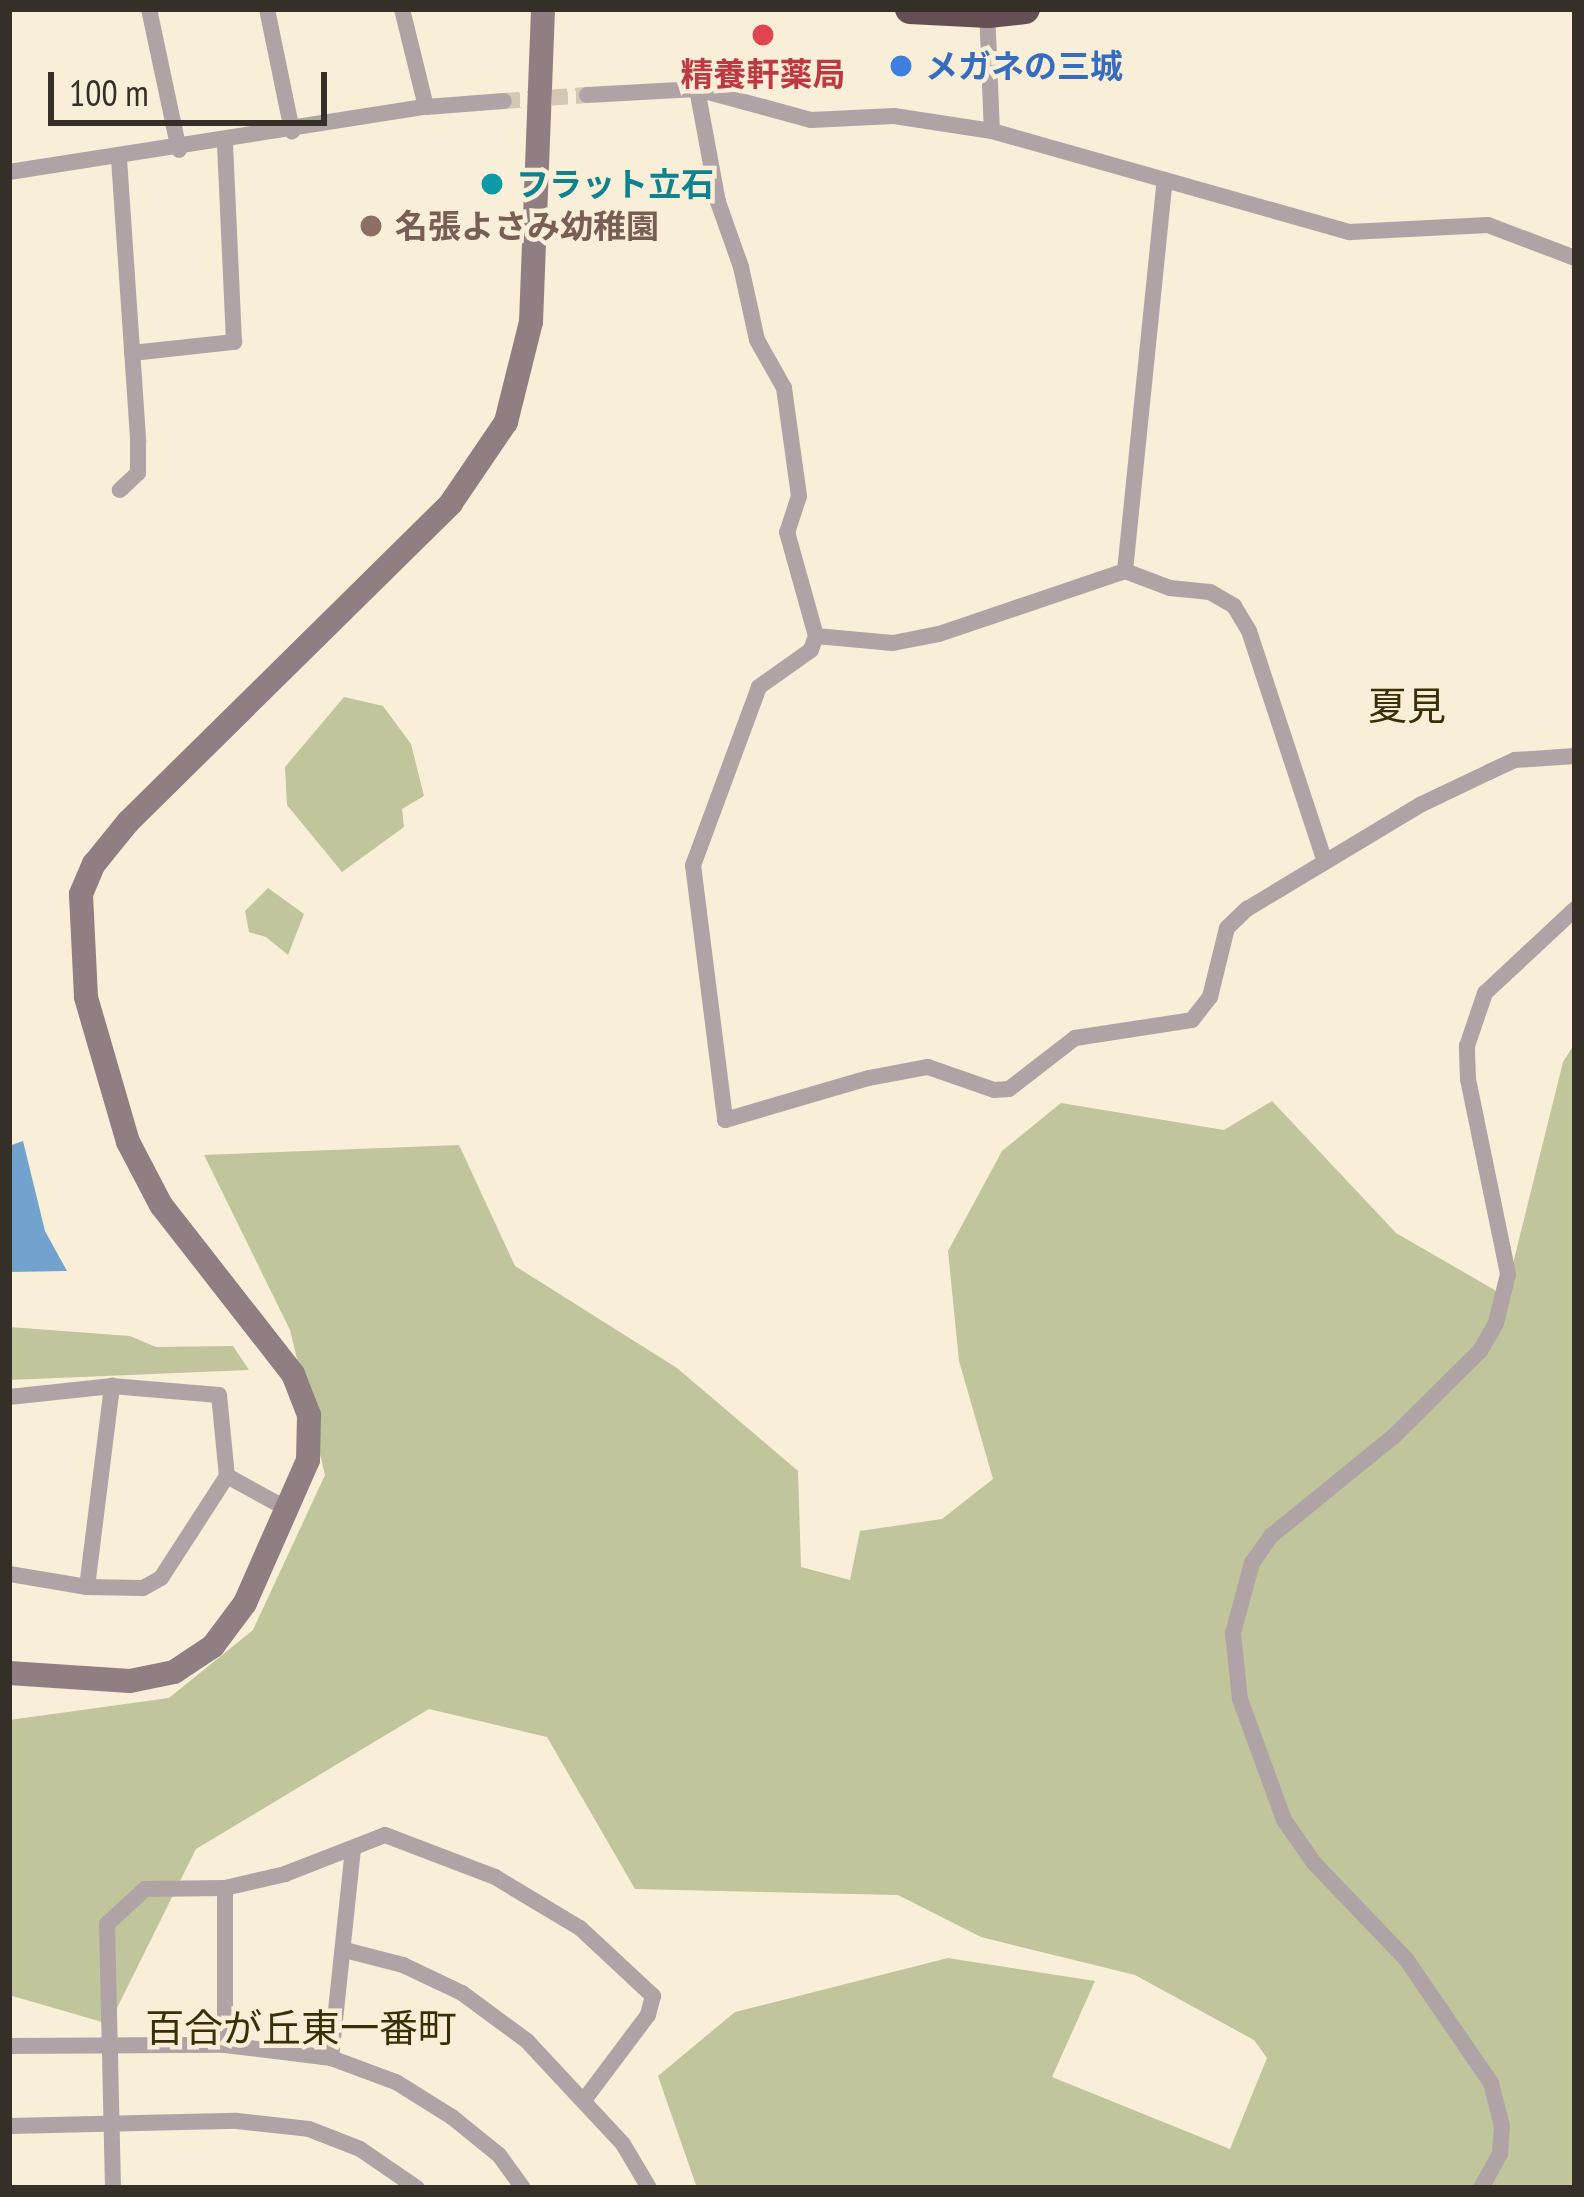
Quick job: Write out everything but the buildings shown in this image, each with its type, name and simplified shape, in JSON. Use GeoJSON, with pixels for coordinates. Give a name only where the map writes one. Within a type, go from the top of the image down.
{"type":"FeatureCollection","features":[{"type":"Feature","properties":{"kind":"highway"},"geometry":{"type":"LineString","coordinates":[[910,9],[1025,9]]}},
{"type":"Feature","properties":{"kind":"street"},"geometry":{"type":"LineString","coordinates":[[149,9],[179,150]]}},
{"type":"Feature","properties":{"kind":"street"},"geometry":{"type":"LineString","coordinates":[[267,9],[292,131]]}},
{"type":"Feature","properties":{"kind":"street"},"geometry":{"type":"LineString","coordinates":[[402,9],[426,107]]}},
{"type":"Feature","properties":{"kind":"street"},"geometry":{"type":"LineString","coordinates":[[9,1673],[130,1681],[174,1672],[213,1646],[245,1604],[308,1460],[309,1414],[293,1374],[161,1205],[128,1142],[86,997],[81,894],[94,864],[128,822],[451,503],[506,422],[531,322],[543,9]]}},
{"type":"Feature","properties":{"kind":"street"},"geometry":{"type":"LineString","coordinates":[[988,11],[992,131]]}},
{"type":"Feature","properties":{"kind":"street"},"geometry":{"type":"LineString","coordinates":[[697,88],[718,202],[741,267],[757,340],[784,388],[799,496],[787,532],[816,636],[811,650],[759,687],[693,865],[725,1120],[869,1078],[928,1067],[994,1090],[1009,1089],[1075,1038],[1192,1020],[1210,998],[1227,928],[1247,909],[1422,804],[1515,760],[1575,756]]}},
{"type":"Feature","properties":{"kind":"street"},"geometry":{"type":"LineString","coordinates":[[587,94],[697,88],[811,120],[894,116],[992,131],[1350,232],[1488,225],[1575,259]]}},
{"type":"Feature","properties":{"kind":"street"},"geometry":{"type":"LineString","coordinates":[[9,172],[179,150],[426,107],[504,100]]}},
{"type":"Feature","properties":{"kind":"street"},"geometry":{"type":"LineString","coordinates":[[132,352],[234,342],[225,142]]}},
{"type":"Feature","properties":{"kind":"street"},"geometry":{"type":"LineString","coordinates":[[118,159],[138,473],[120,490]]}},
{"type":"Feature","properties":{"kind":"street"},"geometry":{"type":"LineString","coordinates":[[1125,571],[1165,180]]}},
{"type":"Feature","properties":{"kind":"street"},"geometry":{"type":"LineString","coordinates":[[816,636],[893,643],[939,634],[1125,571],[1170,588],[1210,592],[1234,606],[1249,631],[1325,862]]}},
{"type":"Feature","properties":{"kind":"street"},"geometry":{"type":"LineString","coordinates":[[1481,2188],[1500,2154],[1502,2126],[1491,2083],[1406,1959],[1314,1863],[1283,1820],[1258,1763],[1240,1699],[1233,1633],[1252,1563],[1271,1536],[1394,1436],[1480,1351],[1496,1323],[1508,1274],[1468,1079],[1467,1046],[1485,993],[1575,909]]}},
{"type":"Feature","properties":{"kind":"street"},"geometry":{"type":"LineString","coordinates":[[9,1396],[112,1386],[219,1395],[227,1477],[161,1578],[143,1588],[86,1587],[9,1574]]}},
{"type":"Feature","properties":{"kind":"street"},"geometry":{"type":"LineString","coordinates":[[86,1587],[112,1386]]}},
{"type":"Feature","properties":{"kind":"street"},"geometry":{"type":"LineString","coordinates":[[227,1477],[289,1510]]}},
{"type":"Feature","properties":{"kind":"street"},"geometry":{"type":"LineString","coordinates":[[113,2188],[107,1924],[146,1889],[225,1888],[285,1874],[385,1835],[495,1877],[580,1928],[653,1996],[648,2014],[586,2099]]}},
{"type":"Feature","properties":{"kind":"street"},"geometry":{"type":"LineString","coordinates":[[331,2058],[353,1849]]}},
{"type":"Feature","properties":{"kind":"street"},"geometry":{"type":"LineString","coordinates":[[225,1888],[226,2045]]}},
{"type":"Feature","properties":{"kind":"street"},"geometry":{"type":"LineString","coordinates":[[345,1950],[403,1965],[462,1993],[527,2041],[586,2099],[623,2144],[649,2188]]}},
{"type":"Feature","properties":{"kind":"street"},"geometry":{"type":"LineString","coordinates":[[9,2046],[226,2045],[331,2058],[396,2082],[452,2117],[499,2155],[523,2188]]}},
{"type":"Feature","properties":{"kind":"street"},"geometry":{"type":"LineString","coordinates":[[9,2126],[237,2121],[309,2129],[360,2149],[417,2188]]}},
{"type":"Feature","properties":{"kind":"green space"},"geometry":{"type":"Polygon","coordinates":[[[344,697],[383,706],[411,744],[424,796],[402,809],[404,827],[342,872],[287,805],[285,767],[344,697]]]}},
{"type":"Feature","properties":{"kind":"green space"},"geometry":{"type":"Polygon","coordinates":[[[268,888],[304,914],[288,955],[266,937],[249,932],[245,911],[268,888]]]}},
{"type":"Feature","properties":{"kind":"green space"},"geometry":{"type":"Polygon","coordinates":[[[1575,1043],[1575,2188],[697,2188],[658,2076],[735,2012],[948,1958],[1095,1981],[1052,2077],[1230,2149],[1267,2058],[1254,2040],[1135,1975],[981,1937],[898,1895],[635,1889],[547,1737],[429,1709],[196,1849],[109,2024],[9,1995],[9,1720],[169,1698],[253,1630],[325,1475],[290,1330],[204,1155],[459,1145],[515,1266],[677,1368],[798,1471],[801,1567],[850,1580],[860,1531],[942,1519],[993,1479],[959,1361],[948,1251],[1002,1151],[1061,1103],[1224,1130],[1272,1101],[1396,1233],[1505,1296],[1563,1062],[1575,1043]]]}},
{"type":"Feature","properties":{"kind":"green space"},"geometry":{"type":"Polygon","coordinates":[[[9,1327],[130,1336],[156,1347],[233,1346],[249,1370],[9,1380],[9,1327]]]}},
{"type":"Feature","properties":{"kind":"water"},"geometry":{"type":"Polygon","coordinates":[[[23,1141],[45,1231],[67,1271],[9,1272],[9,1146],[23,1141]]]}},
{"type":"Feature","properties":{"kind":"tunnel"},"geometry":{"type":"LineString","coordinates":[[504,101],[587,95]]}},
{"type":"Feature","properties":{"kind":"place","name":"精養軒薬局"},"geometry":{"type":"Point","coordinates":[763,35]}},
{"type":"Feature","properties":{"kind":"place","name":"メガネの三城"},"geometry":{"type":"Point","coordinates":[901,66]}},
{"type":"Feature","properties":{"kind":"place","name":"フラット立石"},"geometry":{"type":"Point","coordinates":[492,184]}},
{"type":"Feature","properties":{"kind":"place","name":"名張よさみ幼稚園"},"geometry":{"type":"Point","coordinates":[371,226]}},
{"type":"Feature","properties":{"kind":"district","name":"夏見"},"geometry":{"type":"Point","coordinates":[1407,706]}},
{"type":"Feature","properties":{"kind":"district","name":"百合が丘東一番町"},"geometry":{"type":"Point","coordinates":[301,2028]}}]}
